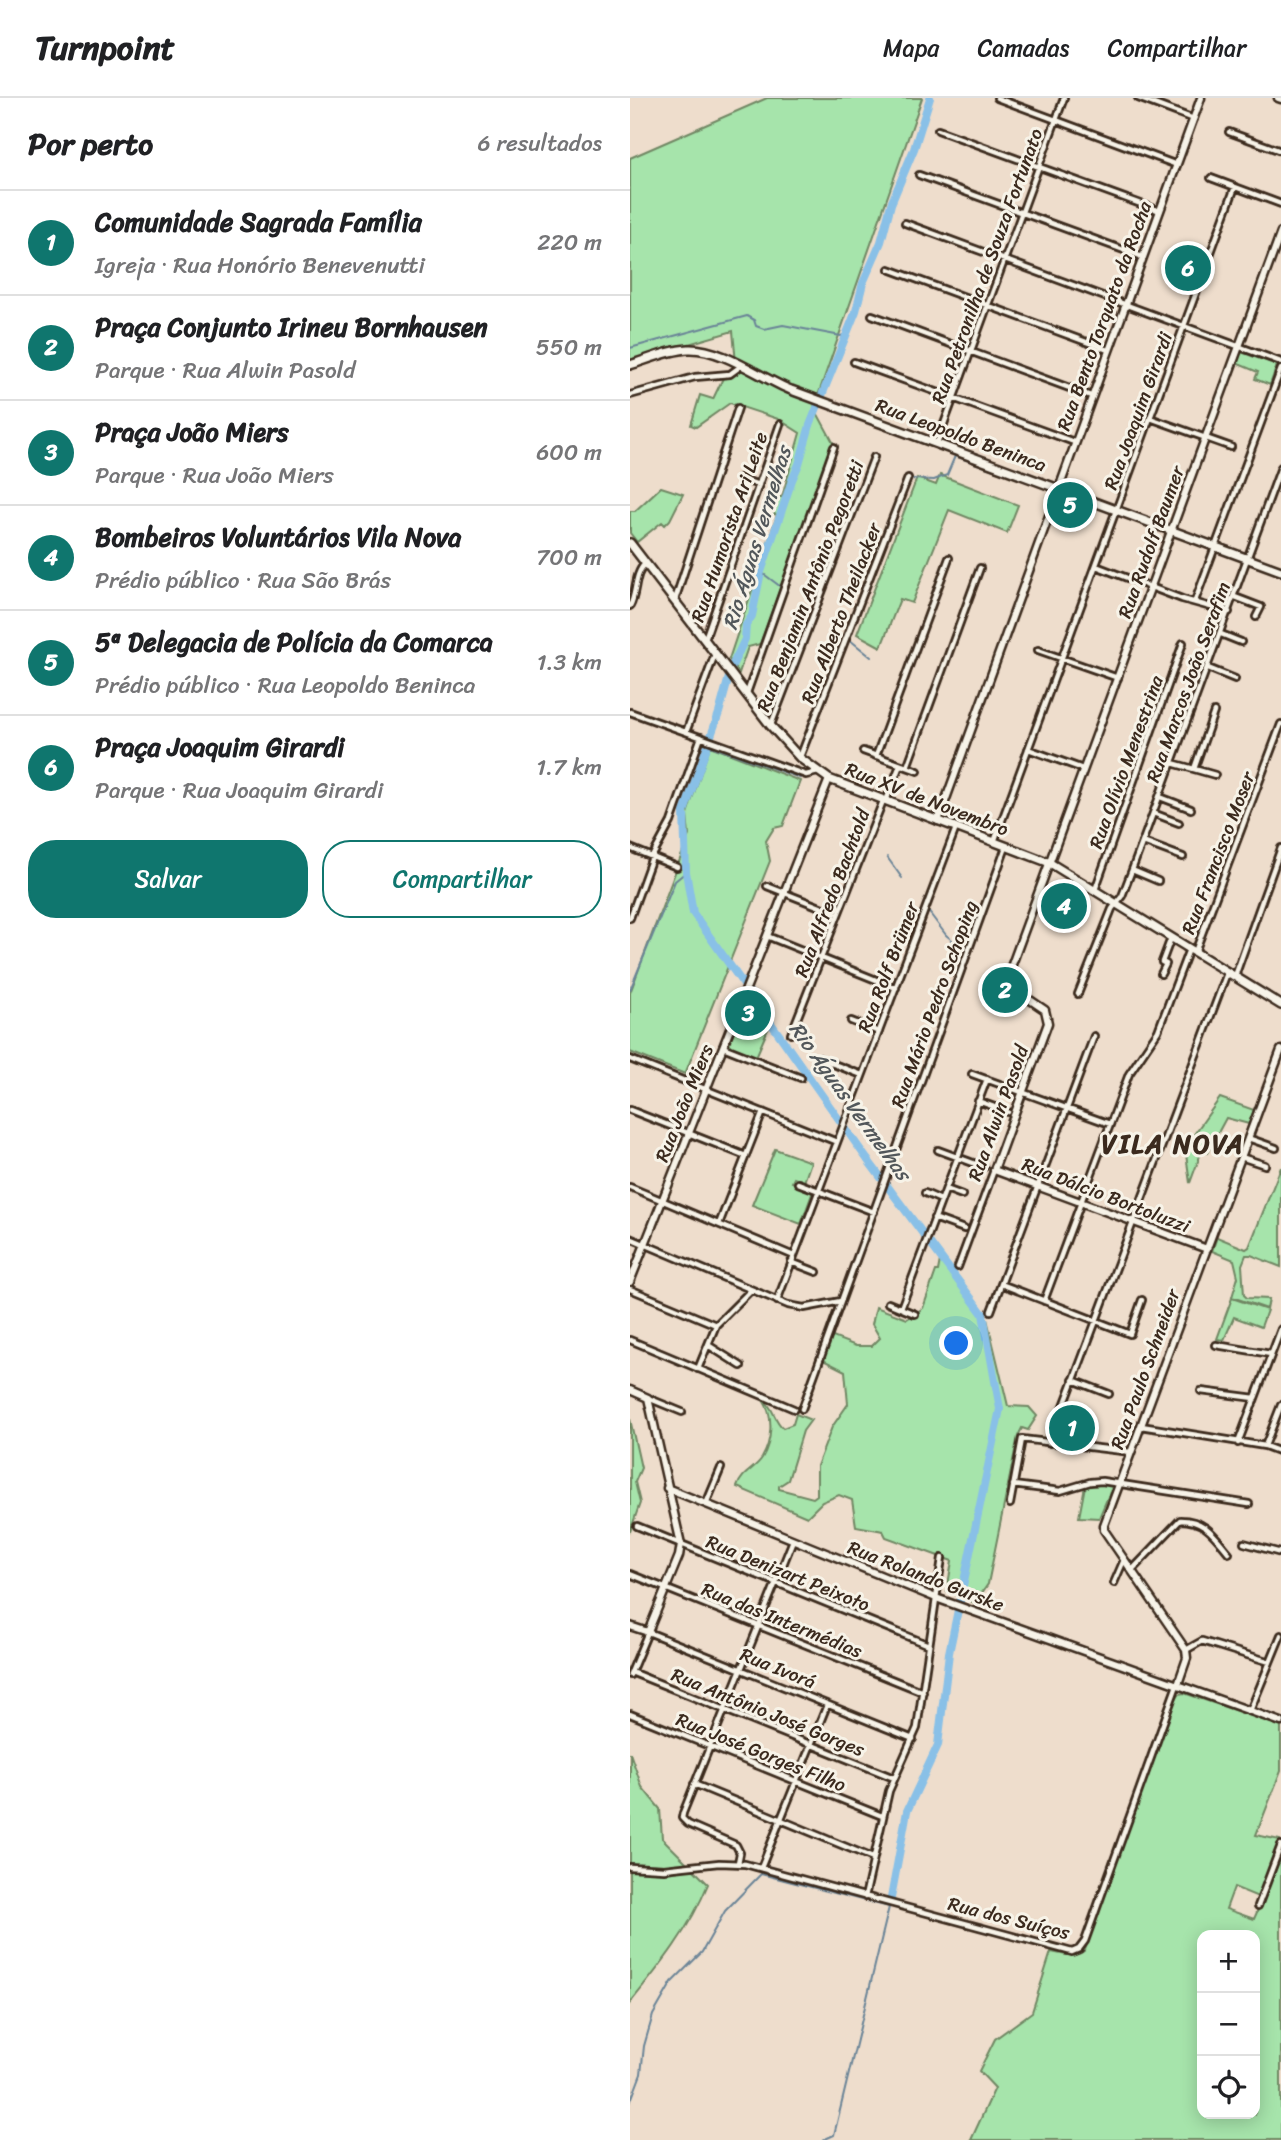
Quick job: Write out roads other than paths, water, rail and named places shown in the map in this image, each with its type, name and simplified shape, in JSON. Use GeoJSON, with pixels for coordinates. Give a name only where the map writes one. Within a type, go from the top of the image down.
{"type":"FeatureCollection","features":[{"type":"Feature","properties":{"kind":"main road","name":"Rua Leopoldo Beninca"},"geometry":{"type":"LineString","coordinates":[[630,365],[671,352],[694,349],[713,353],[814,399],[1281,571]]}},
{"type":"Feature","properties":{"kind":"main road","name":"Rua XV de Novembro"},"geometry":{"type":"LineString","coordinates":[[630,543],[771,726],[800,758],[818,772],[884,801],[1050,863],[1281,1005]]}},
{"type":"Feature","properties":{"kind":"street"},"geometry":{"type":"LineString","coordinates":[[996,98],[1177,165]]}},
{"type":"Feature","properties":{"kind":"street","name":"Rua Petronilha de Souza Fortunato"},"geometry":{"type":"LineString","coordinates":[[937,443],[1063,98]]}},
{"type":"Feature","properties":{"kind":"street"},"geometry":{"type":"LineString","coordinates":[[1138,98],[1194,119]]}},
{"type":"Feature","properties":{"kind":"street","name":"Rua Bento Torquato da Rocha"},"geometry":{"type":"LineString","coordinates":[[938,821],[1201,98]]}},
{"type":"Feature","properties":{"kind":"street"},"geometry":{"type":"LineString","coordinates":[[938,130],[1160,211]]}},
{"type":"Feature","properties":{"kind":"street"},"geometry":{"type":"LineString","coordinates":[[1229,132],[1281,151]]}},
{"type":"Feature","properties":{"kind":"street"},"geometry":{"type":"LineString","coordinates":[[919,175],[1143,257]]}},
{"type":"Feature","properties":{"kind":"street"},"geometry":{"type":"LineString","coordinates":[[1211,178],[1281,204]]}},
{"type":"Feature","properties":{"kind":"street","name":"Rua Joaquim Girardi"},"geometry":{"type":"LineString","coordinates":[[994,842],[1235,187]]}},
{"type":"Feature","properties":{"kind":"street"},"geometry":{"type":"LineString","coordinates":[[905,223],[1281,362]]}},
{"type":"Feature","properties":{"kind":"street","name":"Rua Rudolf Baumer"},"geometry":{"type":"LineString","coordinates":[[1009,985],[1008,971],[1281,232]]}},
{"type":"Feature","properties":{"kind":"street"},"geometry":{"type":"LineString","coordinates":[[1273,253],[1281,256]]}},
{"type":"Feature","properties":{"kind":"street"},"geometry":{"type":"LineString","coordinates":[[889,269],[1108,350]]}},
{"type":"Feature","properties":{"kind":"street"},"geometry":{"type":"LineString","coordinates":[[872,316],[1091,396]]}},
{"type":"Feature","properties":{"kind":"street"},"geometry":{"type":"LineString","coordinates":[[854,362],[1074,442]]}},
{"type":"Feature","properties":{"kind":"street"},"geometry":{"type":"LineString","coordinates":[[630,396],[695,377],[730,374],[741,366]]}},
{"type":"Feature","properties":{"kind":"street"},"geometry":{"type":"LineString","coordinates":[[1195,601],[1281,369]]}},
{"type":"Feature","properties":{"kind":"street"},"geometry":{"type":"LineString","coordinates":[[675,601],[738,408]]}},
{"type":"Feature","properties":{"kind":"street"},"geometry":{"type":"LineString","coordinates":[[1150,418],[1231,447]]}},
{"type":"Feature","properties":{"kind":"street","name":"Rua Humorista Ari Leite"},"geometry":{"type":"LineString","coordinates":[[705,640],[780,424]]}},
{"type":"Feature","properties":{"kind":"street"},"geometry":{"type":"LineString","coordinates":[[746,694],[834,447]]}},
{"type":"Feature","properties":{"kind":"street","name":"Rua Benjamin Antônio Pegoretti"},"geometry":{"type":"LineString","coordinates":[[771,726],[874,457]]}},
{"type":"Feature","properties":{"kind":"street","name":"Rua Marcos João Serafim"},"geometry":{"type":"LineString","coordinates":[[1078,994],[1112,909],[1122,896],[1143,842],[1281,467]]}},
{"type":"Feature","properties":{"kind":"street"},"geometry":{"type":"LineString","coordinates":[[739,478],[759,485]]}},
{"type":"Feature","properties":{"kind":"street","name":"Rua Alberto Theilacker"},"geometry":{"type":"LineString","coordinates":[[800,758],[908,478]]}},
{"type":"Feature","properties":{"kind":"street"},"geometry":{"type":"LineString","coordinates":[[876,756],[949,558]]}},
{"type":"Feature","properties":{"kind":"street"},"geometry":{"type":"LineString","coordinates":[[630,606],[640,569],[646,563]]}},
{"type":"Feature","properties":{"kind":"street"},"geometry":{"type":"LineString","coordinates":[[1096,566],[1182,599],[1229,612]]}},
{"type":"Feature","properties":{"kind":"street"},"geometry":{"type":"LineString","coordinates":[[907,767],[980,568]]}},
{"type":"Feature","properties":{"kind":"street"},"geometry":{"type":"LineString","coordinates":[[1234,597],[1261,607],[1256,617]]}},
{"type":"Feature","properties":{"kind":"street"},"geometry":{"type":"LineString","coordinates":[[1221,634],[1241,642]]}},
{"type":"Feature","properties":{"kind":"street","name":"Rua Olívio Menestrina"},"geometry":{"type":"LineString","coordinates":[[1095,890],[1183,643]]}},
{"type":"Feature","properties":{"kind":"street"},"geometry":{"type":"LineString","coordinates":[[1038,650],[1118,678]]}},
{"type":"Feature","properties":{"kind":"street"},"geometry":{"type":"LineString","coordinates":[[686,732],[715,653]]}},
{"type":"Feature","properties":{"kind":"street"},"geometry":{"type":"LineString","coordinates":[[1208,668],[1235,679]]}},
{"type":"Feature","properties":{"kind":"street"},"geometry":{"type":"LineString","coordinates":[[630,712],[806,775],[818,772]]}},
{"type":"Feature","properties":{"kind":"street"},"geometry":{"type":"LineString","coordinates":[[1194,769],[1214,712]]}},
{"type":"Feature","properties":{"kind":"street","name":"Rua Francisco Moser"},"geometry":{"type":"LineString","coordinates":[[1044,1301],[1129,1074],[1160,1027],[1281,724]]}},
{"type":"Feature","properties":{"kind":"street"},"geometry":{"type":"LineString","coordinates":[[630,918],[652,857],[671,822],[701,737]]}},
{"type":"Feature","properties":{"kind":"street"},"geometry":{"type":"LineString","coordinates":[[1028,749],[1084,769]]}},
{"type":"Feature","properties":{"kind":"street"},"geometry":{"type":"LineString","coordinates":[[863,751],[918,771]]}},
{"type":"Feature","properties":{"kind":"street"},"geometry":{"type":"LineString","coordinates":[[1172,763],[1215,775]]}},
{"type":"Feature","properties":{"kind":"street","name":"Rua Alfredo Bachtold"},"geometry":{"type":"LineString","coordinates":[[791,1034],[900,765]]}},
{"type":"Feature","properties":{"kind":"street","name":"Rua João Miers"},"geometry":{"type":"LineString","coordinates":[[630,1282],[829,779]]}},
{"type":"Feature","properties":{"kind":"street"},"geometry":{"type":"LineString","coordinates":[[1160,797],[1191,809]]}},
{"type":"Feature","properties":{"kind":"street"},"geometry":{"type":"LineString","coordinates":[[1153,813],[1179,823]]}},
{"type":"Feature","properties":{"kind":"street","name":"Rua Rolf Brümer"},"geometry":{"type":"LineString","coordinates":[[777,1301],[956,828]]}},
{"type":"Feature","properties":{"kind":"street"},"geometry":{"type":"LineString","coordinates":[[1143,842],[1183,857]]}},
{"type":"Feature","properties":{"kind":"street","name":"Rua Mário Pedro Schoping"},"geometry":{"type":"LineString","coordinates":[[802,1409],[1006,846]]}},
{"type":"Feature","properties":{"kind":"street"},"geometry":{"type":"LineString","coordinates":[[630,848],[677,867]]}},
{"type":"Feature","properties":{"kind":"street"},"geometry":{"type":"LineString","coordinates":[[1049,1443],[1281,848]]}},
{"type":"Feature","properties":{"kind":"street"},"geometry":{"type":"LineString","coordinates":[[1132,870],[1158,881]]}},
{"type":"Feature","properties":{"kind":"street"},"geometry":{"type":"LineString","coordinates":[[767,886],[838,915]]}},
{"type":"Feature","properties":{"kind":"street"},"geometry":{"type":"LineString","coordinates":[[767,936],[896,988]]}},
{"type":"Feature","properties":{"kind":"street"},"geometry":{"type":"LineString","coordinates":[[1161,974],[1166,964],[1162,961],[1171,937]]}},
{"type":"Feature","properties":{"kind":"street","name":"Rua Alwin Pasold"},"geometry":{"type":"LineString","coordinates":[[958,1268],[1048,1018],[1042,1008],[1009,985]]}},
{"type":"Feature","properties":{"kind":"street"},"geometry":{"type":"LineString","coordinates":[[851,1021],[879,1032]]}},
{"type":"Feature","properties":{"kind":"street"},"geometry":{"type":"LineString","coordinates":[[991,1311],[1094,1036]]}},
{"type":"Feature","properties":{"kind":"street"},"geometry":{"type":"LineString","coordinates":[[723,1047],[801,1078]]}},
{"type":"Feature","properties":{"kind":"street","name":"Rua Paulo Schneider"},"geometry":{"type":"LineString","coordinates":[[1186,1650],[1104,1528],[1281,1050]]}},
{"type":"Feature","properties":{"kind":"street"},"geometry":{"type":"LineString","coordinates":[[818,1058],[862,1075]]}},
{"type":"Feature","properties":{"kind":"street"},"geometry":{"type":"LineString","coordinates":[[630,1060],[837,1142]]}},
{"type":"Feature","properties":{"kind":"street"},"geometry":{"type":"LineString","coordinates":[[972,1074],[1110,1124]]}},
{"type":"Feature","properties":{"kind":"street"},"geometry":{"type":"LineString","coordinates":[[901,1308],[987,1079]]}},
{"type":"Feature","properties":{"kind":"street"},"geometry":{"type":"LineString","coordinates":[[978,1101],[1008,1112]]}},
{"type":"Feature","properties":{"kind":"street"},"geometry":{"type":"LineString","coordinates":[[630,1110],[746,1156]]}},
{"type":"Feature","properties":{"kind":"street"},"geometry":{"type":"LineString","coordinates":[[719,1224],[763,1112]]}},
{"type":"Feature","properties":{"kind":"street"},"geometry":{"type":"LineString","coordinates":[[1248,1138],[1276,1148]]}},
{"type":"Feature","properties":{"kind":"street"},"geometry":{"type":"LineString","coordinates":[[938,1150],[984,1167]]}},
{"type":"Feature","properties":{"kind":"street"},"geometry":{"type":"LineString","coordinates":[[1241,1157],[1265,1166]]}},
{"type":"Feature","properties":{"kind":"street","name":"Rua Dálcio Bortoluzzi"},"geometry":{"type":"LineString","coordinates":[[994,1170],[1207,1250]]}},
{"type":"Feature","properties":{"kind":"street"},"geometry":{"type":"LineString","coordinates":[[798,1183],[874,1212]]}},
{"type":"Feature","properties":{"kind":"street"},"geometry":{"type":"LineString","coordinates":[[630,1187],[719,1224],[817,1272]]}},
{"type":"Feature","properties":{"kind":"street"},"geometry":{"type":"LineString","coordinates":[[946,1189],[962,1195]]}},
{"type":"Feature","properties":{"kind":"street"},"geometry":{"type":"LineString","coordinates":[[925,1194],[942,1200]]}},
{"type":"Feature","properties":{"kind":"street"},"geometry":{"type":"LineString","coordinates":[[934,1219],[964,1229]]}},
{"type":"Feature","properties":{"kind":"street"},"geometry":{"type":"LineString","coordinates":[[630,1238],[777,1301],[804,1308],[842,1301]]}},
{"type":"Feature","properties":{"kind":"street"},"geometry":{"type":"LineString","coordinates":[[1001,1284],[1130,1334],[1142,1300]]}},
{"type":"Feature","properties":{"kind":"street"},"geometry":{"type":"LineString","coordinates":[[630,1289],[716,1325]]}},
{"type":"Feature","properties":{"kind":"street"},"geometry":{"type":"LineString","coordinates":[[698,1369],[716,1325],[751,1290]]}},
{"type":"Feature","properties":{"kind":"street"},"geometry":{"type":"LineString","coordinates":[[888,1303],[915,1314]]}},
{"type":"Feature","properties":{"kind":"street"},"geometry":{"type":"LineString","coordinates":[[1238,1443],[1281,1329]]}},
{"type":"Feature","properties":{"kind":"street"},"geometry":{"type":"LineString","coordinates":[[630,1340],[793,1409]]}},
{"type":"Feature","properties":{"kind":"street"},"geometry":{"type":"LineString","coordinates":[[708,1345],[741,1366]]}},
{"type":"Feature","properties":{"kind":"street"},"geometry":{"type":"LineString","coordinates":[[1216,1345],[1272,1354]]}},
{"type":"Feature","properties":{"kind":"street"},"geometry":{"type":"LineString","coordinates":[[1073,1380],[1109,1394]]}},
{"type":"Feature","properties":{"kind":"street"},"geometry":{"type":"LineString","coordinates":[[630,1390],[682,1412]]}},
{"type":"Feature","properties":{"kind":"street"},"geometry":{"type":"LineString","coordinates":[[1201,1391],[1255,1398]]}},
{"type":"Feature","properties":{"kind":"street"},"geometry":{"type":"LineString","coordinates":[[631,1674],[681,1544],[649,1398]]}},
{"type":"Feature","properties":{"kind":"street"},"geometry":{"type":"LineString","coordinates":[[1264,1447],[1281,1405]]}},
{"type":"Feature","properties":{"kind":"street"},"geometry":{"type":"LineString","coordinates":[[1141,1426],[1281,1452]]}},
{"type":"Feature","properties":{"kind":"street"},"geometry":{"type":"LineString","coordinates":[[1010,1504],[1022,1439],[1131,1452]]}},
{"type":"Feature","properties":{"kind":"street"},"geometry":{"type":"LineString","coordinates":[[706,1504],[721,1468]]}},
{"type":"Feature","properties":{"kind":"street"},"geometry":{"type":"LineString","coordinates":[[1013,1485],[1060,1491],[1094,1481],[1120,1483],[1249,1504]]}},
{"type":"Feature","properties":{"kind":"street","name":"Rua Rolando Gurske"},"geometry":{"type":"LineString","coordinates":[[667,1488],[936,1598],[1178,1684]]}},
{"type":"Feature","properties":{"kind":"street"},"geometry":{"type":"LineString","coordinates":[[1132,1570],[1180,1520],[1206,1526],[1229,1553]]}},
{"type":"Feature","properties":{"kind":"street","name":"Rua Denizart Peixoto"},"geometry":{"type":"LineString","coordinates":[[636,1526],[929,1645]]}},
{"type":"Feature","properties":{"kind":"street"},"geometry":{"type":"LineString","coordinates":[[738,1863],[740,1853],[736,1845],[684,1822],[683,1813],[793,1539]]}},
{"type":"Feature","properties":{"kind":"street"},"geometry":{"type":"LineString","coordinates":[[1244,1543],[1281,1553]]}},
{"type":"Feature","properties":{"kind":"street"},"geometry":{"type":"LineString","coordinates":[[865,1897],[894,1779],[913,1739],[923,1692],[942,1558]]}},
{"type":"Feature","properties":{"kind":"street"},"geometry":{"type":"LineString","coordinates":[[1114,1583],[1125,1559]]}},
{"type":"Feature","properties":{"kind":"street","name":"Rua das Intermédias"},"geometry":{"type":"LineString","coordinates":[[630,1574],[923,1692]]}},
{"type":"Feature","properties":{"kind":"street","name":"Rua Ivorá"},"geometry":{"type":"LineString","coordinates":[[630,1626],[913,1739]]}},
{"type":"Feature","properties":{"kind":"street"},"geometry":{"type":"LineString","coordinates":[[1250,1711],[1281,1635]]}},
{"type":"Feature","properties":{"kind":"street"},"geometry":{"type":"LineString","coordinates":[[1270,1662],[1202,1641],[1186,1650],[1187,1658],[1178,1684],[1281,1722]]}},
{"type":"Feature","properties":{"kind":"street","name":"Rua Antônio José Gorges"},"geometry":{"type":"LineString","coordinates":[[631,1674],[894,1779]]}},
{"type":"Feature","properties":{"kind":"street","name":"Rua dos Suíços"},"geometry":{"type":"LineString","coordinates":[[630,1867],[664,1869],[738,1863],[1072,1952],[1079,1949],[1085,1941],[1178,1684]]}},
{"type":"Feature","properties":{"kind":"street"},"geometry":{"type":"LineString","coordinates":[[761,1868],[827,1705]]}},
{"type":"Feature","properties":{"kind":"street","name":"Rua José Gorges Filho"},"geometry":{"type":"LineString","coordinates":[[630,1714],[883,1816]]}},
{"type":"Feature","properties":{"kind":"street"},"geometry":{"type":"LineString","coordinates":[[694,1784],[873,1858]]}},
{"type":"Feature","properties":{"kind":"street"},"geometry":{"type":"LineString","coordinates":[[1258,1906],[1281,1846]]}},
{"type":"Feature","properties":{"kind":"waterway","name":"Rio Águas Vermelhas"},"geometry":{"type":"LineString","coordinates":[[891,1898],[907,1811],[938,1745],[949,1653],[1000,1409],[983,1314],[867,1159],[693,913],[686,872],[684,812],[719,713],[732,666],[745,639],[746,625],[752,616],[761,572],[810,425],[856,311],[863,283],[881,242],[891,204],[914,149],[930,98]]}},
{"type":"Feature","properties":{"kind":"waterway"},"geometry":{"type":"LineString","coordinates":[[630,348],[747,316],[754,320],[756,326],[764,329],[783,325],[841,336],[846,334]]}},
{"type":"Feature","properties":{"kind":"waterway"},"geometry":{"type":"LineString","coordinates":[[808,745],[911,479],[934,480],[947,475],[955,456],[997,471]]}},
{"type":"Feature","properties":{"kind":"waterway"},"geometry":{"type":"LineString","coordinates":[[761,572],[781,587]]}},
{"type":"Feature","properties":{"kind":"waterway"},"geometry":{"type":"LineString","coordinates":[[850,640],[871,657]]}},
{"type":"Feature","properties":{"kind":"waterway"},"geometry":{"type":"LineString","coordinates":[[708,745],[800,778]]}},
{"type":"Feature","properties":{"kind":"waterway"},"geometry":{"type":"LineString","coordinates":[[887,857],[902,878]]}},
{"type":"Feature","properties":{"kind":"waterway"},"geometry":{"type":"LineString","coordinates":[[630,990],[675,881],[686,872]]}},
{"type":"Feature","properties":{"kind":"waterway"},"geometry":{"type":"LineString","coordinates":[[928,911],[946,935],[963,949]]}},
{"type":"Feature","properties":{"kind":"waterway"},"geometry":{"type":"LineString","coordinates":[[630,2103],[641,2074],[644,2046],[653,2015],[672,1982],[702,1952],[725,1911],[761,1874],[889,1907],[834,2135],[823,2140]]}},
{"type":"Feature","properties":{"kind":"place","name":"Praça Joaquim Girardi"},"geometry":{"type":"Point","coordinates":[1188,268]}},
{"type":"Feature","properties":{"kind":"place","name":"5ª Delegacia de Polícia da Comarca"},"geometry":{"type":"Point","coordinates":[1070,505]}},
{"type":"Feature","properties":{"kind":"place","name":"Bombeiros Voluntários Vila Nova"},"geometry":{"type":"Point","coordinates":[1064,906]}},
{"type":"Feature","properties":{"kind":"place","name":"Praça Conjunto Irineu Bornhausen"},"geometry":{"type":"Point","coordinates":[1005,990]}},
{"type":"Feature","properties":{"kind":"place","name":"Praça João Miers"},"geometry":{"type":"Point","coordinates":[748,1013]}},
{"type":"Feature","properties":{"kind":"place","name":"Comunidade Sagrada Família"},"geometry":{"type":"Point","coordinates":[1072,1428]}},
{"type":"Feature","properties":{"kind":"district","name":"VILA NOVA"},"geometry":{"type":"Point","coordinates":[1173,1144]}}]}
